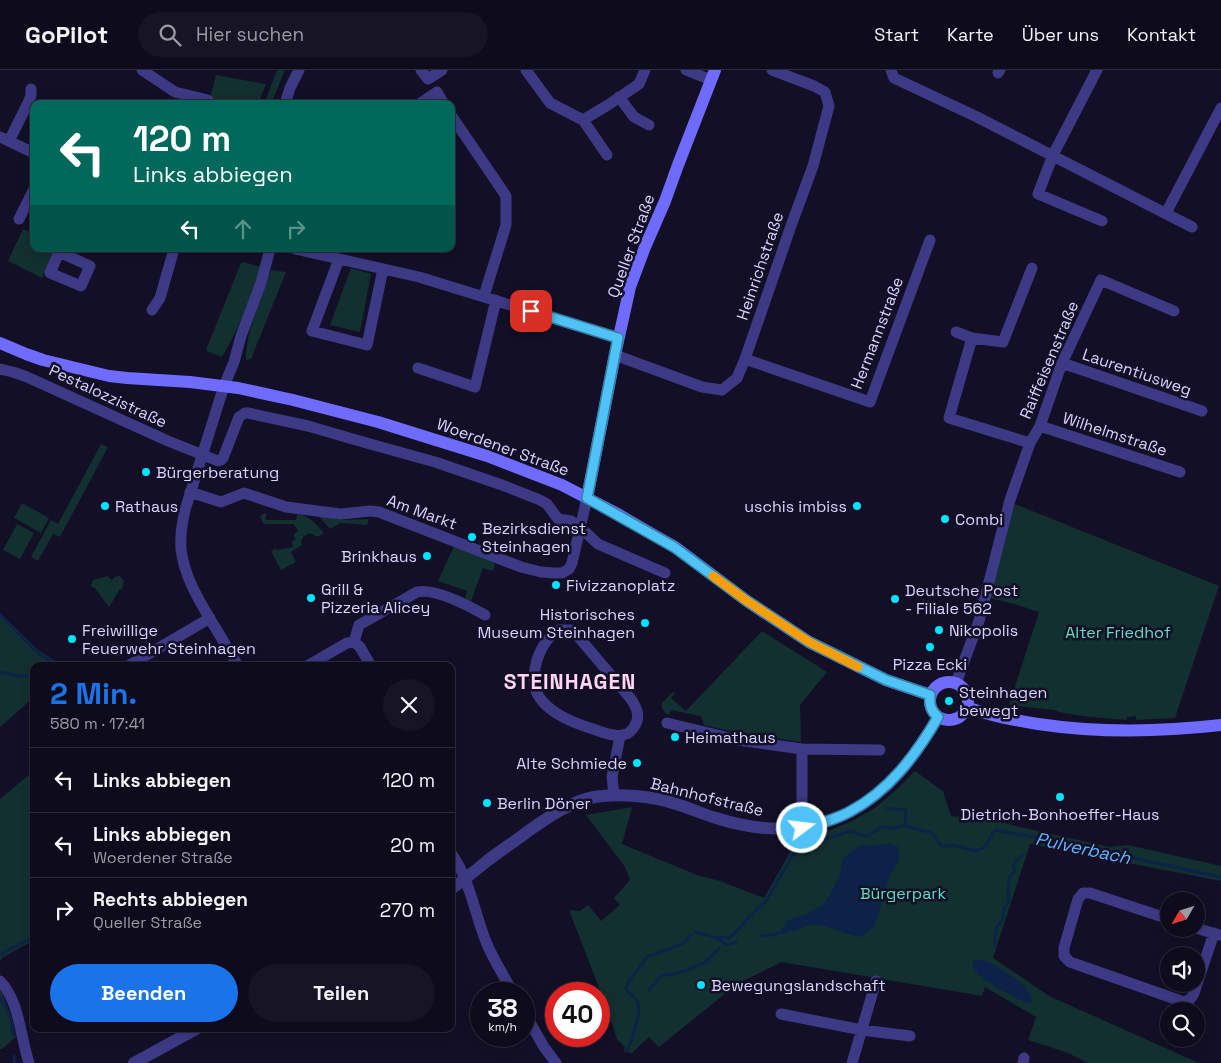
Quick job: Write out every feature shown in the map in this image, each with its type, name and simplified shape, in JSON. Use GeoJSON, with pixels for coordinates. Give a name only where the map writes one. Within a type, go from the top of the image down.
{"type":"FeatureCollection","features":[{"type":"Feature","properties":{"kind":"main road","name":"Queller Straße"},"geometry":{"type":"LineString","coordinates":[[587,498],[618,338],[630,287],[665,202],[713,75]]}},
{"type":"Feature","properties":{"kind":"main road","name":"Woerdener Straße"},"geometry":{"type":"LineString","coordinates":[[0,342],[19,352],[43,360],[109,376],[224,386],[254,391],[334,410],[487,456],[562,485],[674,547],[747,601],[809,642],[886,680],[930,695]]}},
{"type":"Feature","properties":{"kind":"main road"},"geometry":{"type":"LineString","coordinates":[[943,682],[956,682],[965,690],[968,707],[956,719],[944,720],[938,717],[930,708],[930,695],[937,685],[943,682]]}},
{"type":"Feature","properties":{"kind":"main road"},"geometry":{"type":"LineString","coordinates":[[968,707],[979,712],[1014,720],[1089,729],[1172,730],[1221,725]]}},
{"type":"Feature","properties":{"kind":"street"},"geometry":{"type":"LineString","coordinates":[[142,70],[175,92],[208,100]]}},
{"type":"Feature","properties":{"kind":"street"},"geometry":{"type":"LineString","coordinates":[[286,100],[299,70]]}},
{"type":"Feature","properties":{"kind":"street"},"geometry":{"type":"LineString","coordinates":[[421,70],[428,79],[442,70]]}},
{"type":"Feature","properties":{"kind":"street"},"geometry":{"type":"LineString","coordinates":[[526,70],[550,103],[584,120],[607,155]]}},
{"type":"Feature","properties":{"kind":"street"},"geometry":{"type":"LineString","coordinates":[[584,120],[639,84],[645,70]]}},
{"type":"Feature","properties":{"kind":"street"},"geometry":{"type":"LineString","coordinates":[[686,70],[713,75]]}},
{"type":"Feature","properties":{"kind":"street","name":"Heinrichstraße"},"geometry":{"type":"LineString","coordinates":[[615,355],[702,387],[722,390],[737,378],[813,166],[829,106],[825,92],[772,70]]}},
{"type":"Feature","properties":{"kind":"street"},"geometry":{"type":"LineString","coordinates":[[891,70],[894,78],[977,117],[1192,226]]}},
{"type":"Feature","properties":{"kind":"street"},"geometry":{"type":"LineString","coordinates":[[1096,70],[1053,155],[1038,194],[1102,221]]}},
{"type":"Feature","properties":{"kind":"street"},"geometry":{"type":"LineString","coordinates":[[30,151],[4,139],[29,101],[32,89]]}},
{"type":"Feature","properties":{"kind":"street"},"geometry":{"type":"LineString","coordinates":[[425,100],[436,92],[441,100]]}},
{"type":"Feature","properties":{"kind":"street"},"geometry":{"type":"LineString","coordinates":[[619,97],[634,117],[649,125]]}},
{"type":"Feature","properties":{"kind":"street"},"geometry":{"type":"LineString","coordinates":[[1166,213],[1221,108]]}},
{"type":"Feature","properties":{"kind":"street"},"geometry":{"type":"LineString","coordinates":[[455,121],[506,196],[506,225],[484,296]]}},
{"type":"Feature","properties":{"kind":"street"},"geometry":{"type":"LineString","coordinates":[[19,219],[30,197]]}},
{"type":"Feature","properties":{"kind":"street","name":"Hermannstraße"},"geometry":{"type":"LineString","coordinates":[[745,359],[870,402],[930,240]]}},
{"type":"Feature","properties":{"kind":"street"},"geometry":{"type":"LineString","coordinates":[[152,310],[160,298],[173,252]]}},
{"type":"Feature","properties":{"kind":"street"},"geometry":{"type":"LineString","coordinates":[[236,662],[192,586],[186,572],[181,548],[182,525],[190,492],[224,386],[259,289],[269,252]]}},
{"type":"Feature","properties":{"kind":"street"},"geometry":{"type":"LineString","coordinates":[[310,252],[419,277],[618,338]]}},
{"type":"Feature","properties":{"kind":"street"},"geometry":{"type":"LineString","coordinates":[[339,258],[312,331],[367,345],[383,269]]}},
{"type":"Feature","properties":{"kind":"street"},"geometry":{"type":"LineString","coordinates":[[956,332],[972,338],[1003,342],[1032,268]]}},
{"type":"Feature","properties":{"kind":"street","name":"Raiffeisenstraße"},"geometry":{"type":"LineString","coordinates":[[956,682],[979,621],[1010,500],[1030,443],[1040,426],[1062,363],[1101,280],[1174,311]]}},
{"type":"Feature","properties":{"kind":"street"},"geometry":{"type":"LineString","coordinates":[[418,368],[475,387],[496,300]]}},
{"type":"Feature","properties":{"kind":"street","name":"Raiffeisenstraße"},"geometry":{"type":"LineString","coordinates":[[972,338],[949,418],[1030,443]]}},
{"type":"Feature","properties":{"kind":"street","name":"Laurentiusweg"},"geometry":{"type":"LineString","coordinates":[[1062,363],[1202,411]]}},
{"type":"Feature","properties":{"kind":"street","name":"Pestalozzistraße"},"geometry":{"type":"LineString","coordinates":[[0,369],[27,377],[203,455]]}},
{"type":"Feature","properties":{"kind":"street"},"geometry":{"type":"LineString","coordinates":[[203,455],[218,461],[223,460],[237,420],[244,414],[308,426],[434,462],[540,500],[547,504],[558,519],[572,521],[598,544],[665,573]]}},
{"type":"Feature","properties":{"kind":"street","name":"Wilhelmstraße"},"geometry":{"type":"LineString","coordinates":[[1040,426],[1180,472]]}},
{"type":"Feature","properties":{"kind":"street","name":"Am Markt"},"geometry":{"type":"LineString","coordinates":[[190,492],[220,502],[244,493],[286,507],[341,514],[370,511],[380,512],[521,567],[554,573],[565,572],[571,566],[587,498]]}},
{"type":"Feature","properties":{"kind":"street"},"geometry":{"type":"LineString","coordinates":[[354,642],[359,624],[424,590],[468,605],[485,615]]}},
{"type":"Feature","properties":{"kind":"street"},"geometry":{"type":"LineString","coordinates":[[135,662],[210,618]]}},
{"type":"Feature","properties":{"kind":"street"},"geometry":{"type":"LineString","coordinates":[[559,630],[571,630],[576,634],[631,699],[639,716],[637,723],[627,734],[620,736],[605,734],[574,723],[550,708],[537,692],[534,683],[539,654],[547,639],[554,633],[559,630]]}},
{"type":"Feature","properties":{"kind":"street"},"geometry":{"type":"LineString","coordinates":[[314,662],[347,643],[354,642],[360,647],[369,662]]}},
{"type":"Feature","properties":{"kind":"street","name":"Bahnhofstraße"},"geometry":{"type":"LineString","coordinates":[[455,886],[553,814],[581,801],[593,798],[614,795],[661,799],[715,818],[770,829],[802,828],[825,822],[848,813],[879,793],[900,772],[916,752],[938,717]]}},
{"type":"Feature","properties":{"kind":"street"},"geometry":{"type":"LineString","coordinates":[[667,723],[738,740],[802,749],[880,750]]}},
{"type":"Feature","properties":{"kind":"street"},"geometry":{"type":"LineString","coordinates":[[614,795],[612,777],[620,736]]}},
{"type":"Feature","properties":{"kind":"street"},"geometry":{"type":"LineString","coordinates":[[802,749],[802,828]]}},
{"type":"Feature","properties":{"kind":"street"},"geometry":{"type":"LineString","coordinates":[[455,858],[465,879],[485,940],[508,982]]}},
{"type":"Feature","properties":{"kind":"street"},"geometry":{"type":"LineString","coordinates":[[1160,916],[1090,893],[1083,893],[1078,899],[1064,948],[1064,956],[1070,962],[1184,1002],[1192,998],[1217,934]]}},
{"type":"Feature","properties":{"kind":"street"},"geometry":{"type":"LineString","coordinates":[[0,981],[7,988],[17,1013],[29,1063]]}},
{"type":"Feature","properties":{"kind":"street"},"geometry":{"type":"LineString","coordinates":[[852,1063],[876,981]]}},
{"type":"Feature","properties":{"kind":"street"},"geometry":{"type":"LineString","coordinates":[[781,1014],[862,1030],[910,1036]]}},
{"type":"Feature","properties":{"kind":"street"},"geometry":{"type":"LineString","coordinates":[[535,1031],[556,1063]]}},
{"type":"Feature","properties":{"kind":"street"},"geometry":{"type":"LineString","coordinates":[[134,1063],[191,1032]]}},
{"type":"Feature","properties":{"kind":"green space"},"geometry":{"type":"Polygon","coordinates":[[[277,70],[285,70],[273,100],[266,100],[277,70]]]}},
{"type":"Feature","properties":{"kind":"green space"},"geometry":{"type":"Polygon","coordinates":[[[216,75],[266,84],[260,100],[219,100],[210,98],[216,75]]]}},
{"type":"Feature","properties":{"kind":"green space"},"geometry":{"type":"Polygon","coordinates":[[[23,229],[30,232],[30,252],[55,252],[42,278],[8,261],[23,229]]]}},
{"type":"Feature","properties":{"kind":"green space"},"geometry":{"type":"Polygon","coordinates":[[[244,262],[261,267],[244,313],[222,357],[206,350],[241,263],[244,262]]]}},
{"type":"Feature","properties":{"kind":"green space"},"geometry":{"type":"Polygon","coordinates":[[[351,268],[371,274],[360,332],[330,325],[351,268]]]}},
{"type":"Feature","properties":{"kind":"green space"},"geometry":{"type":"Polygon","coordinates":[[[271,270],[286,272],[251,359],[246,360],[246,349],[251,326],[271,270]]]}},
{"type":"Feature","properties":{"kind":"green space"},"geometry":{"type":"Polygon","coordinates":[[[101,444],[108,447],[60,537],[53,534],[38,561],[31,557],[51,520],[58,524],[101,444]]]}},
{"type":"Feature","properties":{"kind":"green space"},"geometry":{"type":"Polygon","coordinates":[[[22,503],[49,518],[41,533],[14,518],[22,503]]]}},
{"type":"Feature","properties":{"kind":"green space","name":"Alter Friedhof"},"geometry":{"type":"Polygon","coordinates":[[[1015,504],[1219,586],[1175,718],[1136,720],[1136,716],[1127,717],[1127,720],[1090,717],[1054,710],[1009,705],[1039,612],[990,598],[1015,504]]]}},
{"type":"Feature","properties":{"kind":"green space"},"geometry":{"type":"Polygon","coordinates":[[[266,513],[266,520],[296,520],[297,514],[305,516],[324,533],[317,537],[310,533],[304,536],[301,541],[302,545],[291,552],[296,562],[281,570],[271,551],[276,548],[276,550],[293,547],[294,534],[298,531],[294,524],[263,523],[260,516],[266,513]]]}},
{"type":"Feature","properties":{"kind":"green space"},"geometry":{"type":"Polygon","coordinates":[[[320,516],[343,520],[369,519],[367,525],[341,523],[330,529],[320,516]]]}},
{"type":"Feature","properties":{"kind":"green space"},"geometry":{"type":"Polygon","coordinates":[[[17,524],[34,533],[20,559],[3,550],[17,524]]]}},
{"type":"Feature","properties":{"kind":"green space"},"geometry":{"type":"Polygon","coordinates":[[[454,546],[493,562],[495,565],[493,571],[483,568],[471,601],[465,599],[467,591],[438,581],[454,546]]]}},
{"type":"Feature","properties":{"kind":"green space"},"geometry":{"type":"Polygon","coordinates":[[[108,576],[111,580],[114,577],[120,576],[124,581],[122,589],[120,589],[109,607],[91,585],[93,580],[108,576]]]}},
{"type":"Feature","properties":{"kind":"green space"},"geometry":{"type":"Polygon","coordinates":[[[0,613],[38,650],[58,662],[30,662],[30,701],[0,727],[0,613]]]}},
{"type":"Feature","properties":{"kind":"green space"},"geometry":{"type":"Polygon","coordinates":[[[762,631],[827,672],[800,705],[801,742],[739,733],[704,725],[701,716],[671,710],[669,715],[664,712],[662,703],[673,692],[675,693],[671,698],[686,711],[762,631]]]}},
{"type":"Feature","properties":{"kind":"green space","name":"Bürgerpark"},"geometry":{"type":"Polygon","coordinates":[[[915,771],[943,791],[951,816],[990,820],[1109,847],[1128,845],[1221,866],[1221,881],[1030,844],[993,958],[1049,996],[1199,1063],[1088,1063],[1068,1053],[1028,1040],[1036,1017],[985,987],[982,996],[782,962],[737,984],[659,1047],[649,1037],[632,1053],[624,1052],[625,1047],[617,1039],[610,1017],[610,982],[597,982],[569,910],[580,911],[588,905],[601,921],[620,905],[614,898],[630,880],[625,867],[586,815],[632,807],[622,844],[697,875],[720,881],[764,898],[797,840],[824,833],[854,820],[875,808],[915,771]]]}},
{"type":"Feature","properties":{"kind":"green space"},"geometry":{"type":"Polygon","coordinates":[[[30,774],[30,942],[0,961],[0,799],[30,774]]]}},
{"type":"Feature","properties":{"kind":"green space"},"geometry":{"type":"Polygon","coordinates":[[[0,990],[11,1016],[16,1037],[2,1049],[0,1049],[0,990]]]}},
{"type":"Feature","properties":{"kind":"water"},"geometry":{"type":"Polygon","coordinates":[[[891,843],[898,847],[900,859],[890,875],[875,925],[861,937],[821,925],[809,925],[796,931],[781,933],[781,930],[789,920],[806,915],[823,904],[830,895],[840,874],[842,860],[850,852],[861,846],[891,843]]]}},
{"type":"Feature","properties":{"kind":"water"},"geometry":{"type":"Polygon","coordinates":[[[973,961],[989,962],[1016,979],[1028,991],[1031,1003],[1026,1003],[1004,992],[982,978],[972,966],[973,961]]]}},
{"type":"Feature","properties":{"kind":"waterway","name":"Pulverbach"},"geometry":{"type":"LineString","coordinates":[[0,615],[37,652],[52,662]]}},
{"type":"Feature","properties":{"kind":"waterway","name":"Pulverbach"},"geometry":{"type":"LineString","coordinates":[[0,672],[30,676]]}},
{"type":"Feature","properties":{"kind":"waterway","name":"Pulverbach"},"geometry":{"type":"LineString","coordinates":[[887,808],[906,810],[905,826]]}},
{"type":"Feature","properties":{"kind":"waterway","name":"Pulverbach"},"geometry":{"type":"LineString","coordinates":[[905,826],[932,833],[942,846],[956,846],[972,850],[982,849],[996,830],[1035,837],[1041,842],[1054,841],[1221,877]]}},
{"type":"Feature","properties":{"kind":"waterway"},"geometry":{"type":"LineString","coordinates":[[717,938],[731,937],[766,901],[793,855],[799,850],[808,845],[850,831],[868,836],[881,827],[894,828],[905,826]]}},
{"type":"Feature","properties":{"kind":"waterway"},"geometry":{"type":"LineString","coordinates":[[995,946],[996,929],[1002,920],[1004,909],[1009,901],[1009,878],[1015,870],[1013,865],[1024,854]]}},
{"type":"Feature","properties":{"kind":"waterway"},"geometry":{"type":"LineString","coordinates":[[760,936],[784,931]]}},
{"type":"Feature","properties":{"kind":"waterway"},"geometry":{"type":"LineString","coordinates":[[695,932],[717,938],[727,945],[736,942]]}},
{"type":"Feature","properties":{"kind":"waterway"},"geometry":{"type":"LineString","coordinates":[[627,1051],[636,1027],[639,1008],[637,1001],[626,988],[630,980],[647,957],[682,944],[691,935]]}},
{"type":"Feature","properties":{"kind":"waterway"},"geometry":{"type":"LineString","coordinates":[[0,956],[30,939]]}},
{"type":"Feature","properties":{"kind":"waterway"},"geometry":{"type":"LineString","coordinates":[[649,990],[661,976],[682,972],[704,963],[719,949]]}},
{"type":"Feature","properties":{"kind":"waterway"},"geometry":{"type":"LineString","coordinates":[[0,997],[10,1017],[14,1036]]}},
{"type":"Feature","properties":{"kind":"waterway"},"geometry":{"type":"LineString","coordinates":[[14,1056],[15,1063]]}},
{"type":"Feature","properties":{"kind":"slow traffic"},"geometry":{"type":"LineString","coordinates":[[713,576],[809,642],[858,667]]}},
{"type":"Feature","properties":{"kind":"place","name":"Bürgerberatung"},"geometry":{"type":"Point","coordinates":[146,472]}},
{"type":"Feature","properties":{"kind":"place","name":"Rathaus"},"geometry":{"type":"Point","coordinates":[105,506]}},
{"type":"Feature","properties":{"kind":"place","name":"uschis imbiss"},"geometry":{"type":"Point","coordinates":[857,506]}},
{"type":"Feature","properties":{"kind":"place","name":"Combi"},"geometry":{"type":"Point","coordinates":[945,519]}},
{"type":"Feature","properties":{"kind":"place","name":"Bezirksdienst Steinhagen"},"geometry":{"type":"Point","coordinates":[472,537]}},
{"type":"Feature","properties":{"kind":"place","name":"Brinkhaus"},"geometry":{"type":"Point","coordinates":[427,556]}},
{"type":"Feature","properties":{"kind":"place","name":"Fivizzanoplatz"},"geometry":{"type":"Point","coordinates":[556,585]}},
{"type":"Feature","properties":{"kind":"place","name":"Grill & Pizzeria Alicey"},"geometry":{"type":"Point","coordinates":[311,598]}},
{"type":"Feature","properties":{"kind":"place","name":"Deutsche Post - Filiale 562"},"geometry":{"type":"Point","coordinates":[895,599]}},
{"type":"Feature","properties":{"kind":"place","name":"Historisches Museum Steinhagen"},"geometry":{"type":"Point","coordinates":[645,623]}},
{"type":"Feature","properties":{"kind":"place","name":"Nikopolis"},"geometry":{"type":"Point","coordinates":[939,630]}},
{"type":"Feature","properties":{"kind":"place","name":"Freiwillige Feuerwehr Steinhagen"},"geometry":{"type":"Point","coordinates":[72,639]}},
{"type":"Feature","properties":{"kind":"place","name":"Pizza Ecki"},"geometry":{"type":"Point","coordinates":[930,647]}},
{"type":"Feature","properties":{"kind":"place","name":"Steinhagen bewegt"},"geometry":{"type":"Point","coordinates":[949,701]}},
{"type":"Feature","properties":{"kind":"place","name":"Heimathaus"},"geometry":{"type":"Point","coordinates":[675,737]}},
{"type":"Feature","properties":{"kind":"place","name":"Alte Schmiede"},"geometry":{"type":"Point","coordinates":[637,763]}},
{"type":"Feature","properties":{"kind":"place","name":"Dietrich-Bonhoeffer-Haus"},"geometry":{"type":"Point","coordinates":[1060,797]}},
{"type":"Feature","properties":{"kind":"place","name":"Berlin Döner"},"geometry":{"type":"Point","coordinates":[487,803]}},
{"type":"Feature","properties":{"kind":"place","name":"Bewegungslandschaft"},"geometry":{"type":"Point","coordinates":[701,985]}},
{"type":"Feature","properties":{"kind":"district","name":"STEINHAGEN"},"geometry":{"type":"Point","coordinates":[570,681]}},
{"type":"Feature","properties":{"kind":"route"},"geometry":{"type":"LineString","coordinates":[[531,311],[618,338],[587,498],[674,547],[747,601],[809,642],[886,680],[930,695],[930,708],[938,717],[921,745],[900,772],[879,793],[848,813],[802,828]]}}]}
